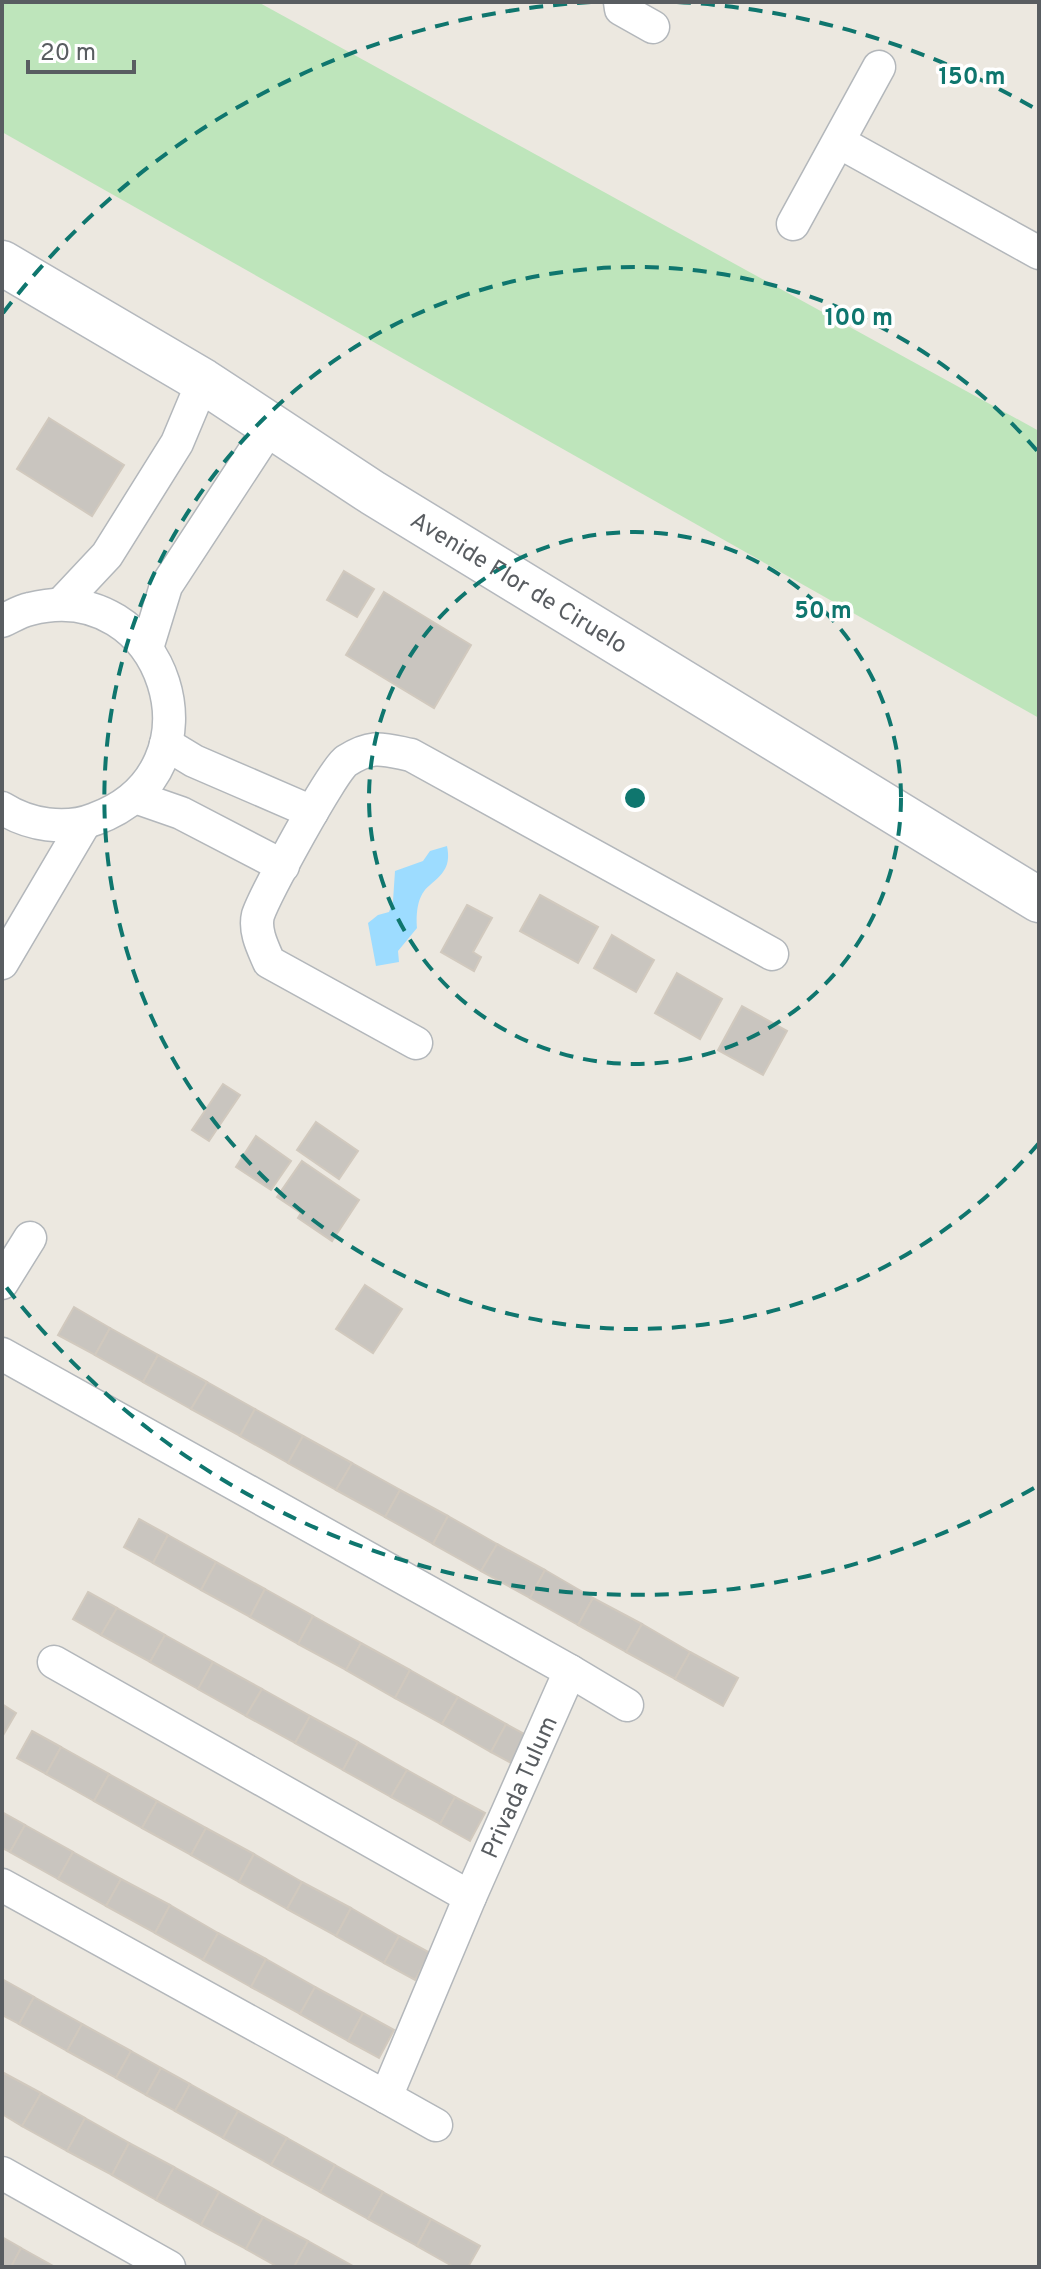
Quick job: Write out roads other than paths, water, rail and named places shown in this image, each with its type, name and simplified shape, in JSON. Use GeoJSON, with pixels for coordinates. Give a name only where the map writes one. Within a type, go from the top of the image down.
{"type":"FeatureCollection","features":[{"type":"Feature","properties":{"kind":"main road","name":"Avenide Flor de Ciruelo"},"geometry":{"type":"LineString","coordinates":[[2,263],[203,381],[386,502],[1039,900]]}},
{"type":"Feature","properties":{"kind":"street"},"geometry":{"type":"LineString","coordinates":[[620,2],[621,9],[653,27]]}},
{"type":"Feature","properties":{"kind":"street"},"geometry":{"type":"LineString","coordinates":[[793,224],[879,67]]}},
{"type":"Feature","properties":{"kind":"street"},"geometry":{"type":"LineString","coordinates":[[839,142],[1039,253]]}},
{"type":"Feature","properties":{"kind":"street"},"geometry":{"type":"LineString","coordinates":[[61,604],[107,555],[177,443],[203,381]]}},
{"type":"Feature","properties":{"kind":"street"},"geometry":{"type":"LineString","coordinates":[[147,648],[166,586],[270,427]]}},
{"type":"Feature","properties":{"kind":"street"},"geometry":{"type":"LineString","coordinates":[[2,621],[28,609],[61,604],[93,610],[123,625],[147,648],[163,677],[170,710],[166,744],[154,773],[135,797],[111,814],[84,824],[49,826],[16,817],[2,808]]}},
{"type":"Feature","properties":{"kind":"street"},"geometry":{"type":"LineString","coordinates":[[166,744],[194,761],[312,812]]}},
{"type":"Feature","properties":{"kind":"street"},"geometry":{"type":"LineString","coordinates":[[416,1043],[269,962],[259,939],[257,918],[312,812],[343,763],[373,748],[411,755],[772,954]]}},
{"type":"Feature","properties":{"kind":"street"},"geometry":{"type":"LineString","coordinates":[[135,797],[181,813],[283,866]]}},
{"type":"Feature","properties":{"kind":"street"},"geometry":{"type":"LineString","coordinates":[[2,963],[84,824]]}},
{"type":"Feature","properties":{"kind":"street"},"geometry":{"type":"LineString","coordinates":[[2,1283],[30,1238]]}},
{"type":"Feature","properties":{"kind":"street"},"geometry":{"type":"LineString","coordinates":[[2,1354],[627,1705]]}},
{"type":"Feature","properties":{"kind":"street"},"geometry":{"type":"LineString","coordinates":[[54,1662],[470,1897]]}},
{"type":"Feature","properties":{"kind":"street","name":"Privada Tulum"},"geometry":{"type":"LineString","coordinates":[[386,2097],[570,1671]]}},
{"type":"Feature","properties":{"kind":"street"},"geometry":{"type":"LineString","coordinates":[[2,1885],[436,2125]]}},
{"type":"Feature","properties":{"kind":"street"},"geometry":{"type":"LineString","coordinates":[[2,2173],[169,2267]]}},
{"type":"Feature","properties":{"kind":"water"},"geometry":{"type":"Polygon","coordinates":[[[447,846],[445,868],[422,894],[417,910],[417,928],[398,951],[399,962],[376,966],[368,923],[378,915],[389,912],[395,871],[423,861],[430,851],[447,846]]]}}]}
